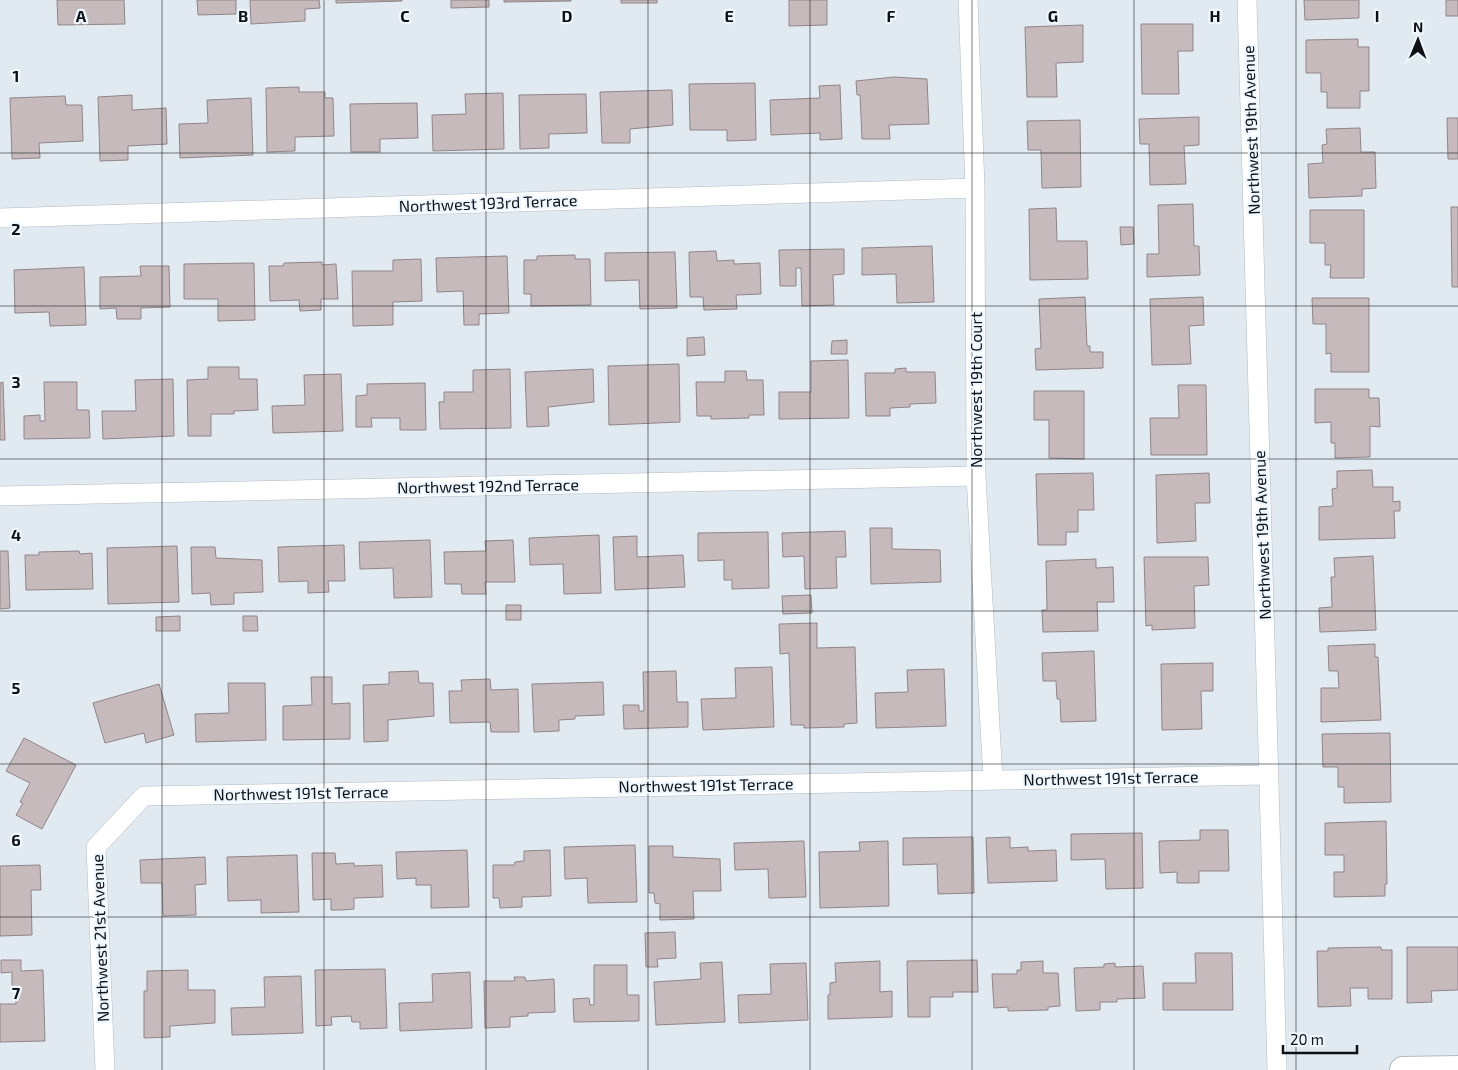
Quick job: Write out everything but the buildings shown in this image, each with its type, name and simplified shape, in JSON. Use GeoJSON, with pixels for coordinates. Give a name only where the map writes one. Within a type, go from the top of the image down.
{"type":"FeatureCollection","features":[{"type":"Feature","properties":{"kind":"street","name":"Northwest 19th Court"},"geometry":{"type":"LineString","coordinates":[[968,0],[975,188],[976,476],[993,780]]}},
{"type":"Feature","properties":{"kind":"street","name":"Northwest 19th Avenue"},"geometry":{"type":"LineString","coordinates":[[1247,0],[1277,1070]]}},
{"type":"Feature","properties":{"kind":"street","name":"Northwest 193rd Terrace"},"geometry":{"type":"LineString","coordinates":[[0,218],[975,188]]}},
{"type":"Feature","properties":{"kind":"street","name":"Northwest 192nd Terrace"},"geometry":{"type":"LineString","coordinates":[[0,496],[976,476]]}},
{"type":"Feature","properties":{"kind":"street","name":"Northwest 191st Terrace"},"geometry":{"type":"LineString","coordinates":[[144,796],[1268,775]]}},
{"type":"Feature","properties":{"kind":"street","name":"Northwest 21st Avenue"},"geometry":{"type":"LineString","coordinates":[[106,1070],[96,847],[144,796]]}},
{"type":"Feature","properties":{"kind":"street"},"geometry":{"type":"LineString","coordinates":[[1403,1070],[1458,1069]]}}]}
